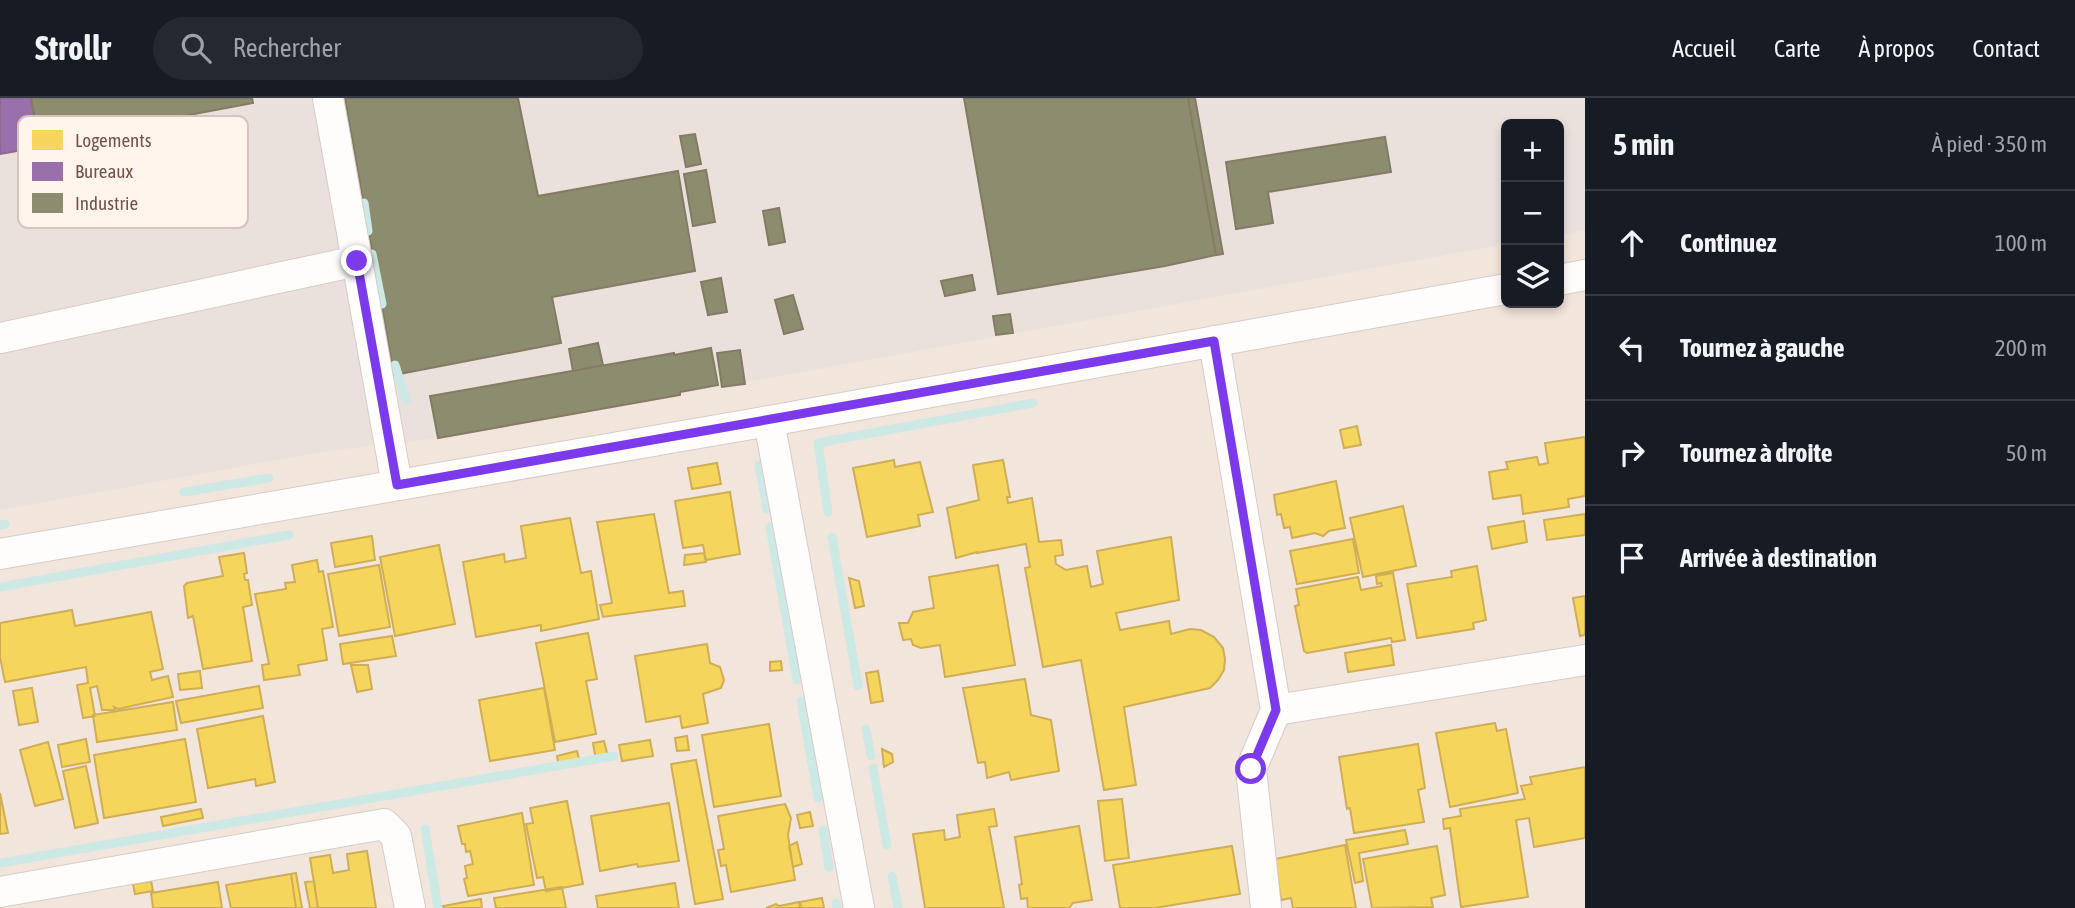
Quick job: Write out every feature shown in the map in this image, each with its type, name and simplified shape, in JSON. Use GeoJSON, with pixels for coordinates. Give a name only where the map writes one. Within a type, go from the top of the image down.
{"type":"FeatureCollection","features":[{"type":"Feature","properties":{"kind":"street"},"geometry":{"type":"LineString","coordinates":[[328,98],[397,485]]}},
{"type":"Feature","properties":{"kind":"street"},"geometry":{"type":"LineString","coordinates":[[0,338],[357,261]]}},
{"type":"Feature","properties":{"kind":"street"},"geometry":{"type":"LineString","coordinates":[[1564,278],[1585,275]]}},
{"type":"Feature","properties":{"kind":"street"},"geometry":{"type":"LineString","coordinates":[[0,554],[769,421],[1501,290]]}},
{"type":"Feature","properties":{"kind":"street"},"geometry":{"type":"LineString","coordinates":[[1214,341],[1276,710],[1251,769],[1266,908]]}},
{"type":"Feature","properties":{"kind":"street"},"geometry":{"type":"LineString","coordinates":[[769,421],[859,908]]}},
{"type":"Feature","properties":{"kind":"street"},"geometry":{"type":"LineString","coordinates":[[1276,710],[1585,660]]}},
{"type":"Feature","properties":{"kind":"street"},"geometry":{"type":"LineString","coordinates":[[0,892],[384,824],[396,836],[410,908]]}},
{"type":"Feature","properties":{"kind":"shaded area"},"geometry":{"type":"Polygon","coordinates":[[[0,98],[1585,98],[1585,908],[0,908],[0,98]]]}},
{"type":"Feature","properties":{"kind":"shaded area"},"geometry":{"type":"Polygon","coordinates":[[[0,98],[1585,98],[1585,230],[1564,234],[1564,119],[1501,119],[1501,245],[438,438],[327,451],[0,510],[0,98]]]}},
{"type":"Feature","properties":{"kind":"building: Logements"},"geometry":{"type":"Polygon","coordinates":[[[1357,426],[1361,445],[1344,448],[1340,430],[1357,426]]]}},
{"type":"Feature","properties":{"kind":"building: Logements"},"geometry":{"type":"Polygon","coordinates":[[[1585,437],[1585,496],[1568,499],[1569,507],[1523,514],[1521,495],[1493,499],[1489,472],[1508,469],[1506,462],[1537,457],[1539,465],[1548,463],[1545,443],[1585,437]]]}},
{"type":"Feature","properties":{"kind":"building: Logements"},"geometry":{"type":"Polygon","coordinates":[[[894,460],[895,467],[920,462],[933,512],[918,515],[920,526],[867,537],[853,468],[894,460]]]}},
{"type":"Feature","properties":{"kind":"building: Logements"},"geometry":{"type":"Polygon","coordinates":[[[1003,460],[1010,497],[1007,497],[1008,503],[1032,498],[1039,542],[1061,540],[1063,555],[1055,556],[1056,564],[1066,570],[1087,566],[1091,587],[1103,584],[1097,551],[1171,537],[1179,600],[1116,613],[1120,630],[1169,621],[1171,634],[1190,629],[1201,630],[1214,637],[1223,648],[1224,670],[1210,688],[1124,707],[1136,785],[1104,790],[1081,660],[1043,667],[1025,568],[1030,567],[1026,544],[956,558],[947,508],[979,500],[973,465],[1003,460]]]}},
{"type":"Feature","properties":{"kind":"building: Logements"},"geometry":{"type":"Polygon","coordinates":[[[717,463],[721,484],[692,489],[688,468],[717,463]]]}},
{"type":"Feature","properties":{"kind":"building: Logements"},"geometry":{"type":"Polygon","coordinates":[[[1336,481],[1345,528],[1329,531],[1323,536],[1315,533],[1292,538],[1290,527],[1284,528],[1281,514],[1277,515],[1274,495],[1336,481]]]}},
{"type":"Feature","properties":{"kind":"building: Logements"},"geometry":{"type":"Polygon","coordinates":[[[730,492],[740,554],[706,560],[703,545],[683,548],[675,501],[730,492]]]}},
{"type":"Feature","properties":{"kind":"building: Logements"},"geometry":{"type":"Polygon","coordinates":[[[1403,506],[1416,566],[1363,577],[1350,518],[1403,506]]]}},
{"type":"Feature","properties":{"kind":"building: Logements"},"geometry":{"type":"Polygon","coordinates":[[[654,514],[669,593],[683,591],[685,606],[603,617],[600,605],[612,603],[597,522],[654,514]]]}},
{"type":"Feature","properties":{"kind":"building: Logements"},"geometry":{"type":"Polygon","coordinates":[[[1585,514],[1585,535],[1547,540],[1544,520],[1585,514]]]}},
{"type":"Feature","properties":{"kind":"building: Logements"},"geometry":{"type":"Polygon","coordinates":[[[570,518],[581,573],[591,571],[599,619],[541,631],[541,625],[476,637],[463,562],[504,554],[505,562],[526,558],[521,526],[570,518]]]}},
{"type":"Feature","properties":{"kind":"building: Logements"},"geometry":{"type":"Polygon","coordinates":[[[1524,521],[1527,542],[1492,549],[1488,527],[1524,521]]]}},
{"type":"Feature","properties":{"kind":"building: Logements"},"geometry":{"type":"Polygon","coordinates":[[[372,536],[375,560],[335,567],[331,543],[372,536]]]}},
{"type":"Feature","properties":{"kind":"building: Logements"},"geometry":{"type":"Polygon","coordinates":[[[1353,539],[1359,573],[1297,584],[1290,551],[1353,539]]]}},
{"type":"Feature","properties":{"kind":"building: Logements"},"geometry":{"type":"Polygon","coordinates":[[[439,545],[455,624],[395,636],[380,557],[439,545]]]}},
{"type":"Feature","properties":{"kind":"building: Logements"},"geometry":{"type":"Polygon","coordinates":[[[244,553],[247,573],[244,574],[245,580],[248,580],[252,605],[243,607],[252,661],[203,669],[193,616],[188,618],[184,586],[187,583],[223,576],[219,557],[244,553]]]}},
{"type":"Feature","properties":{"kind":"building: Logements"},"geometry":{"type":"Polygon","coordinates":[[[704,553],[706,562],[684,565],[685,555],[704,553]]]}},
{"type":"Feature","properties":{"kind":"building: Logements"},"geometry":{"type":"Polygon","coordinates":[[[317,560],[319,572],[323,571],[333,627],[322,629],[327,660],[298,665],[300,675],[264,680],[262,665],[269,664],[255,594],[286,589],[285,583],[295,582],[292,565],[317,560]]]}},
{"type":"Feature","properties":{"kind":"building: Logements"},"geometry":{"type":"Polygon","coordinates":[[[379,565],[390,627],[339,636],[328,574],[379,565]]]}},
{"type":"Feature","properties":{"kind":"building: Logements"},"geometry":{"type":"Polygon","coordinates":[[[998,565],[1015,665],[945,677],[940,645],[921,648],[913,645],[911,639],[903,640],[899,623],[908,623],[913,612],[934,608],[929,577],[998,565]]]}},
{"type":"Feature","properties":{"kind":"building: Logements"},"geometry":{"type":"Polygon","coordinates":[[[1477,566],[1486,620],[1473,623],[1474,629],[1417,638],[1407,584],[1452,577],[1451,571],[1477,566]]]}},
{"type":"Feature","properties":{"kind":"building: Logements"},"geometry":{"type":"Polygon","coordinates":[[[1393,573],[1405,640],[1392,642],[1391,638],[1307,653],[1304,651],[1295,606],[1299,605],[1296,589],[1358,577],[1361,590],[1382,586],[1381,583],[1377,584],[1376,576],[1393,573]]]}},
{"type":"Feature","properties":{"kind":"building: Logements"},"geometry":{"type":"Polygon","coordinates":[[[849,578],[859,581],[864,606],[855,608],[849,578]]]}},
{"type":"Feature","properties":{"kind":"building: Logements"},"geometry":{"type":"Polygon","coordinates":[[[1585,596],[1585,635],[1580,636],[1573,598],[1585,596]]]}},
{"type":"Feature","properties":{"kind":"building: Logements"},"geometry":{"type":"Polygon","coordinates":[[[72,610],[75,626],[151,612],[163,669],[150,672],[152,680],[168,676],[173,697],[118,709],[114,707],[115,710],[102,710],[97,686],[90,688],[95,716],[83,718],[77,685],[88,683],[86,667],[5,682],[0,657],[0,623],[72,610]]]}},
{"type":"Feature","properties":{"kind":"building: Logements"},"geometry":{"type":"Polygon","coordinates":[[[588,633],[597,679],[586,681],[596,734],[555,742],[536,643],[588,633]]]}},
{"type":"Feature","properties":{"kind":"building: Logements"},"geometry":{"type":"Polygon","coordinates":[[[392,636],[396,656],[343,664],[340,644],[392,636]]]}},
{"type":"Feature","properties":{"kind":"building: Logements"},"geometry":{"type":"Polygon","coordinates":[[[707,644],[710,663],[720,667],[724,680],[721,688],[703,694],[708,723],[682,728],[680,716],[646,722],[635,656],[707,644]]]}},
{"type":"Feature","properties":{"kind":"building: Logements"},"geometry":{"type":"Polygon","coordinates":[[[1391,645],[1394,665],[1348,672],[1345,653],[1391,645]]]}},
{"type":"Feature","properties":{"kind":"building: Logements"},"geometry":{"type":"Polygon","coordinates":[[[781,661],[782,670],[770,671],[770,662],[781,661]]]}},
{"type":"Feature","properties":{"kind":"building: Logements"},"geometry":{"type":"Polygon","coordinates":[[[351,665],[368,665],[372,689],[357,692],[351,665]]]}},
{"type":"Feature","properties":{"kind":"building: Logements"},"geometry":{"type":"Polygon","coordinates":[[[200,671],[202,688],[180,690],[178,674],[200,671]]]}},
{"type":"Feature","properties":{"kind":"building: Logements"},"geometry":{"type":"Polygon","coordinates":[[[878,671],[883,701],[871,703],[866,673],[878,671]]]}},
{"type":"Feature","properties":{"kind":"building: Logements"},"geometry":{"type":"Polygon","coordinates":[[[1025,679],[1031,715],[1051,720],[1059,771],[1011,780],[1009,772],[987,778],[985,762],[978,763],[963,688],[1025,679]]]}},
{"type":"Feature","properties":{"kind":"building: Logements"},"geometry":{"type":"Polygon","coordinates":[[[259,686],[263,708],[181,723],[176,701],[259,686]]]}},
{"type":"Feature","properties":{"kind":"building: Logements"},"geometry":{"type":"Polygon","coordinates":[[[32,688],[38,722],[19,725],[13,691],[32,688]]]}},
{"type":"Feature","properties":{"kind":"building: Logements"},"geometry":{"type":"Polygon","coordinates":[[[544,688],[555,750],[490,761],[479,700],[544,688]]]}},
{"type":"Feature","properties":{"kind":"building: Logements"},"geometry":{"type":"Polygon","coordinates":[[[173,702],[177,730],[97,742],[93,715],[173,702]]]}},
{"type":"Feature","properties":{"kind":"building: Logements"},"geometry":{"type":"Polygon","coordinates":[[[263,716],[275,782],[256,786],[255,779],[208,788],[197,729],[263,716]]]}},
{"type":"Feature","properties":{"kind":"building: Logements"},"geometry":{"type":"Polygon","coordinates":[[[1495,723],[1497,731],[1506,729],[1518,793],[1450,807],[1436,733],[1495,723]]]}},
{"type":"Feature","properties":{"kind":"building: Logements"},"geometry":{"type":"Polygon","coordinates":[[[769,724],[781,796],[714,807],[702,735],[769,724]]]}},
{"type":"Feature","properties":{"kind":"building: Logements"},"geometry":{"type":"Polygon","coordinates":[[[687,736],[689,750],[677,751],[675,738],[687,736]]]}},
{"type":"Feature","properties":{"kind":"building: Logements"},"geometry":{"type":"Polygon","coordinates":[[[86,739],[90,762],[62,767],[58,745],[86,739]]]}},
{"type":"Feature","properties":{"kind":"building: Logements"},"geometry":{"type":"Polygon","coordinates":[[[185,739],[196,802],[104,818],[94,755],[185,739]]]}},
{"type":"Feature","properties":{"kind":"building: Logements"},"geometry":{"type":"Polygon","coordinates":[[[650,740],[653,756],[622,761],[619,745],[650,740]]]}},
{"type":"Feature","properties":{"kind":"building: Logements"},"geometry":{"type":"Polygon","coordinates":[[[604,741],[608,757],[596,760],[593,743],[604,741]]]}},
{"type":"Feature","properties":{"kind":"building: Logements"},"geometry":{"type":"Polygon","coordinates":[[[48,742],[63,799],[35,806],[20,750],[48,742]]]}},
{"type":"Feature","properties":{"kind":"building: Logements"},"geometry":{"type":"Polygon","coordinates":[[[1418,744],[1425,788],[1418,790],[1424,822],[1354,833],[1350,808],[1347,809],[1339,757],[1418,744]]]}},
{"type":"Feature","properties":{"kind":"building: Logements"},"geometry":{"type":"Polygon","coordinates":[[[882,749],[892,754],[893,762],[884,767],[882,749]]]}},
{"type":"Feature","properties":{"kind":"building: Logements"},"geometry":{"type":"Polygon","coordinates":[[[577,751],[580,763],[559,767],[557,756],[577,751]]]}},
{"type":"Feature","properties":{"kind":"building: Logements"},"geometry":{"type":"Polygon","coordinates":[[[696,760],[723,899],[695,904],[671,764],[696,760]]]}},
{"type":"Feature","properties":{"kind":"building: Logements"},"geometry":{"type":"Polygon","coordinates":[[[86,766],[98,823],[75,828],[63,771],[86,766]]]}},
{"type":"Feature","properties":{"kind":"building: Logements"},"geometry":{"type":"Polygon","coordinates":[[[1585,767],[1585,838],[1534,847],[1529,818],[1516,820],[1528,897],[1461,907],[1450,828],[1444,829],[1443,819],[1461,816],[1460,809],[1525,799],[1521,786],[1532,784],[1530,777],[1585,767]]]}},
{"type":"Feature","properties":{"kind":"building: Logements"},"geometry":{"type":"Polygon","coordinates":[[[0,793],[8,833],[0,834],[0,793]]]}},
{"type":"Feature","properties":{"kind":"building: Logements"},"geometry":{"type":"Polygon","coordinates":[[[1122,799],[1129,858],[1105,861],[1098,801],[1122,799]]]}},
{"type":"Feature","properties":{"kind":"building: Logements"},"geometry":{"type":"Polygon","coordinates":[[[567,801],[583,884],[546,891],[543,877],[537,878],[526,824],[533,823],[530,808],[567,801]]]}},
{"type":"Feature","properties":{"kind":"building: Logements"},"geometry":{"type":"Polygon","coordinates":[[[669,803],[679,861],[638,867],[637,864],[600,871],[591,816],[669,803]]]}},
{"type":"Feature","properties":{"kind":"building: Logements"},"geometry":{"type":"Polygon","coordinates":[[[785,804],[791,818],[788,835],[795,880],[731,892],[726,865],[721,866],[718,850],[724,849],[718,816],[785,804]]]}},
{"type":"Feature","properties":{"kind":"building: Logements"},"geometry":{"type":"Polygon","coordinates":[[[201,809],[203,818],[163,826],[161,817],[201,809]]]}},
{"type":"Feature","properties":{"kind":"building: Logements"},"geometry":{"type":"Polygon","coordinates":[[[994,809],[997,826],[989,827],[1004,908],[925,908],[913,834],[944,830],[945,840],[960,837],[957,815],[994,809]]]}},
{"type":"Feature","properties":{"kind":"building: Logements"},"geometry":{"type":"Polygon","coordinates":[[[810,812],[813,826],[800,828],[797,815],[810,812]]]}},
{"type":"Feature","properties":{"kind":"building: Logements"},"geometry":{"type":"Polygon","coordinates":[[[522,813],[534,885],[468,896],[464,879],[467,878],[465,866],[473,864],[470,851],[466,852],[465,844],[462,844],[458,826],[522,813]]]}},
{"type":"Feature","properties":{"kind":"building: Logements"},"geometry":{"type":"Polygon","coordinates":[[[1079,826],[1092,900],[1073,903],[1069,908],[1028,908],[1027,898],[1021,899],[1019,885],[1022,884],[1015,837],[1079,826]]]}},
{"type":"Feature","properties":{"kind":"building: Logements"},"geometry":{"type":"Polygon","coordinates":[[[1405,830],[1408,844],[1359,853],[1363,881],[1355,883],[1346,840],[1405,830]]]}},
{"type":"Feature","properties":{"kind":"building: Logements"},"geometry":{"type":"Polygon","coordinates":[[[797,842],[802,864],[793,867],[789,846],[797,842]]]}},
{"type":"Feature","properties":{"kind":"building: Logements"},"geometry":{"type":"Polygon","coordinates":[[[1345,845],[1356,908],[1293,908],[1291,898],[1281,900],[1275,859],[1345,845]]]}},
{"type":"Feature","properties":{"kind":"building: Logements"},"geometry":{"type":"Polygon","coordinates":[[[1232,846],[1240,894],[1155,908],[1120,908],[1113,865],[1232,846]]]}},
{"type":"Feature","properties":{"kind":"building: Logements"},"geometry":{"type":"Polygon","coordinates":[[[1437,846],[1445,895],[1431,898],[1433,907],[1372,908],[1363,859],[1437,846]]]}},
{"type":"Feature","properties":{"kind":"building: Logements"},"geometry":{"type":"Polygon","coordinates":[[[367,851],[376,908],[318,908],[310,858],[330,855],[333,873],[349,870],[347,854],[367,851]]]}},
{"type":"Feature","properties":{"kind":"building: Logements"},"geometry":{"type":"Polygon","coordinates":[[[296,873],[302,908],[296,908],[291,874],[296,873]]]}},
{"type":"Feature","properties":{"kind":"building: Logements"},"geometry":{"type":"Polygon","coordinates":[[[291,874],[296,908],[231,908],[226,885],[291,874]]]}},
{"type":"Feature","properties":{"kind":"building: Logements"},"geometry":{"type":"Polygon","coordinates":[[[151,881],[153,891],[135,894],[133,884],[151,881]]]}},
{"type":"Feature","properties":{"kind":"building: Logements"},"geometry":{"type":"Polygon","coordinates":[[[314,881],[318,908],[310,908],[305,882],[314,881]]]}},
{"type":"Feature","properties":{"kind":"building: Logements"},"geometry":{"type":"Polygon","coordinates":[[[218,882],[222,908],[153,908],[151,893],[218,882]]]}},
{"type":"Feature","properties":{"kind":"building: Logements"},"geometry":{"type":"Polygon","coordinates":[[[675,883],[679,908],[598,908],[596,896],[675,883]]]}},
{"type":"Feature","properties":{"kind":"building: Logements"},"geometry":{"type":"Polygon","coordinates":[[[562,887],[566,908],[496,908],[494,898],[562,887]]]}},
{"type":"Feature","properties":{"kind":"building: Logements"},"geometry":{"type":"Polygon","coordinates":[[[822,898],[824,908],[801,908],[800,902],[822,898]]]}},
{"type":"Feature","properties":{"kind":"building: Logements"},"geometry":{"type":"Polygon","coordinates":[[[481,899],[482,908],[443,908],[443,906],[481,899]]]}},
{"type":"Feature","properties":{"kind":"building: Logements"},"geometry":{"type":"Polygon","coordinates":[[[799,902],[800,908],[766,908],[776,904],[779,906],[799,902]]]}},
{"type":"Feature","properties":{"kind":"building: Bureaux"},"geometry":{"type":"Polygon","coordinates":[[[0,98],[31,98],[34,116],[18,116],[18,151],[0,154],[0,98]]]}},
{"type":"Feature","properties":{"kind":"building: Industrie"},"geometry":{"type":"Polygon","coordinates":[[[31,98],[252,98],[253,103],[184,116],[35,116],[31,98]]]}},
{"type":"Feature","properties":{"kind":"building: Industrie"},"geometry":{"type":"Polygon","coordinates":[[[345,98],[518,98],[538,196],[678,171],[695,271],[552,297],[561,343],[394,375],[345,98]]]}},
{"type":"Feature","properties":{"kind":"building: Industrie"},"geometry":{"type":"Polygon","coordinates":[[[964,98],[1188,98],[1216,255],[998,294],[964,98]]]}},
{"type":"Feature","properties":{"kind":"building: Industrie"},"geometry":{"type":"Polygon","coordinates":[[[1188,98],[1195,98],[1223,254],[1216,255],[1188,98]]]}},
{"type":"Feature","properties":{"kind":"building: Industrie"},"geometry":{"type":"Polygon","coordinates":[[[695,134],[701,164],[686,167],[680,136],[695,134]]]}},
{"type":"Feature","properties":{"kind":"building: Industrie"},"geometry":{"type":"Polygon","coordinates":[[[1385,137],[1391,172],[1268,192],[1273,223],[1236,229],[1226,162],[1385,137]]]}},
{"type":"Feature","properties":{"kind":"building: Industrie"},"geometry":{"type":"Polygon","coordinates":[[[706,170],[715,222],[693,226],[684,174],[706,170]]]}},
{"type":"Feature","properties":{"kind":"building: Industrie"},"geometry":{"type":"Polygon","coordinates":[[[779,208],[785,242],[769,245],[763,211],[779,208]]]}},
{"type":"Feature","properties":{"kind":"building: Industrie"},"geometry":{"type":"Polygon","coordinates":[[[972,275],[975,290],[945,296],[941,281],[972,275]]]}},
{"type":"Feature","properties":{"kind":"building: Industrie"},"geometry":{"type":"Polygon","coordinates":[[[721,278],[727,312],[708,315],[701,282],[721,278]]]}},
{"type":"Feature","properties":{"kind":"building: Industrie"},"geometry":{"type":"Polygon","coordinates":[[[793,295],[803,329],[784,334],[775,300],[793,295]]]}},
{"type":"Feature","properties":{"kind":"building: Industrie"},"geometry":{"type":"Polygon","coordinates":[[[1010,314],[1013,333],[996,335],[993,316],[1010,314]]]}},
{"type":"Feature","properties":{"kind":"building: Industrie"},"geometry":{"type":"Polygon","coordinates":[[[598,343],[603,365],[573,371],[569,349],[598,343]]]}},
{"type":"Feature","properties":{"kind":"building: Industrie"},"geometry":{"type":"Polygon","coordinates":[[[711,348],[718,385],[680,392],[680,395],[438,438],[430,396],[711,348]]]}},
{"type":"Feature","properties":{"kind":"building: Industrie"},"geometry":{"type":"Polygon","coordinates":[[[740,350],[745,384],[722,387],[717,353],[740,350]]]}},
{"type":"Feature","properties":{"kind":"waterway"},"geometry":{"type":"LineString","coordinates":[[364,203],[368,231]]}},
{"type":"Feature","properties":{"kind":"waterway"},"geometry":{"type":"LineString","coordinates":[[372,254],[382,304]]}},
{"type":"Feature","properties":{"kind":"waterway"},"geometry":{"type":"LineString","coordinates":[[395,365],[406,400]]}},
{"type":"Feature","properties":{"kind":"waterway"},"geometry":{"type":"LineString","coordinates":[[828,512],[818,443],[1033,403]]}},
{"type":"Feature","properties":{"kind":"waterway"},"geometry":{"type":"LineString","coordinates":[[759,465],[767,509]]}},
{"type":"Feature","properties":{"kind":"waterway"},"geometry":{"type":"LineString","coordinates":[[184,492],[269,478]]}},
{"type":"Feature","properties":{"kind":"waterway"},"geometry":{"type":"LineString","coordinates":[[0,525],[5,524]]}},
{"type":"Feature","properties":{"kind":"waterway"},"geometry":{"type":"LineString","coordinates":[[770,527],[797,680]]}},
{"type":"Feature","properties":{"kind":"waterway"},"geometry":{"type":"LineString","coordinates":[[0,587],[289,535]]}},
{"type":"Feature","properties":{"kind":"waterway"},"geometry":{"type":"LineString","coordinates":[[832,537],[858,686]]}},
{"type":"Feature","properties":{"kind":"waterway"},"geometry":{"type":"LineString","coordinates":[[801,701],[818,798]]}},
{"type":"Feature","properties":{"kind":"waterway"},"geometry":{"type":"LineString","coordinates":[[866,729],[871,756]]}},
{"type":"Feature","properties":{"kind":"waterway"},"geometry":{"type":"LineString","coordinates":[[0,863],[614,756]]}},
{"type":"Feature","properties":{"kind":"waterway"},"geometry":{"type":"LineString","coordinates":[[873,768],[887,845]]}},
{"type":"Feature","properties":{"kind":"waterway"},"geometry":{"type":"LineString","coordinates":[[425,829],[438,908]]}},
{"type":"Feature","properties":{"kind":"waterway"},"geometry":{"type":"LineString","coordinates":[[823,830],[829,867]]}},
{"type":"Feature","properties":{"kind":"waterway"},"geometry":{"type":"LineString","coordinates":[[892,876],[898,908]]}},
{"type":"Feature","properties":{"kind":"waterway"},"geometry":{"type":"LineString","coordinates":[[836,903],[837,908]]}},
{"type":"Feature","properties":{"kind":"route"},"geometry":{"type":"LineString","coordinates":[[357,261],[397,485],[1214,341],[1276,710],[1251,769]]}}]}
